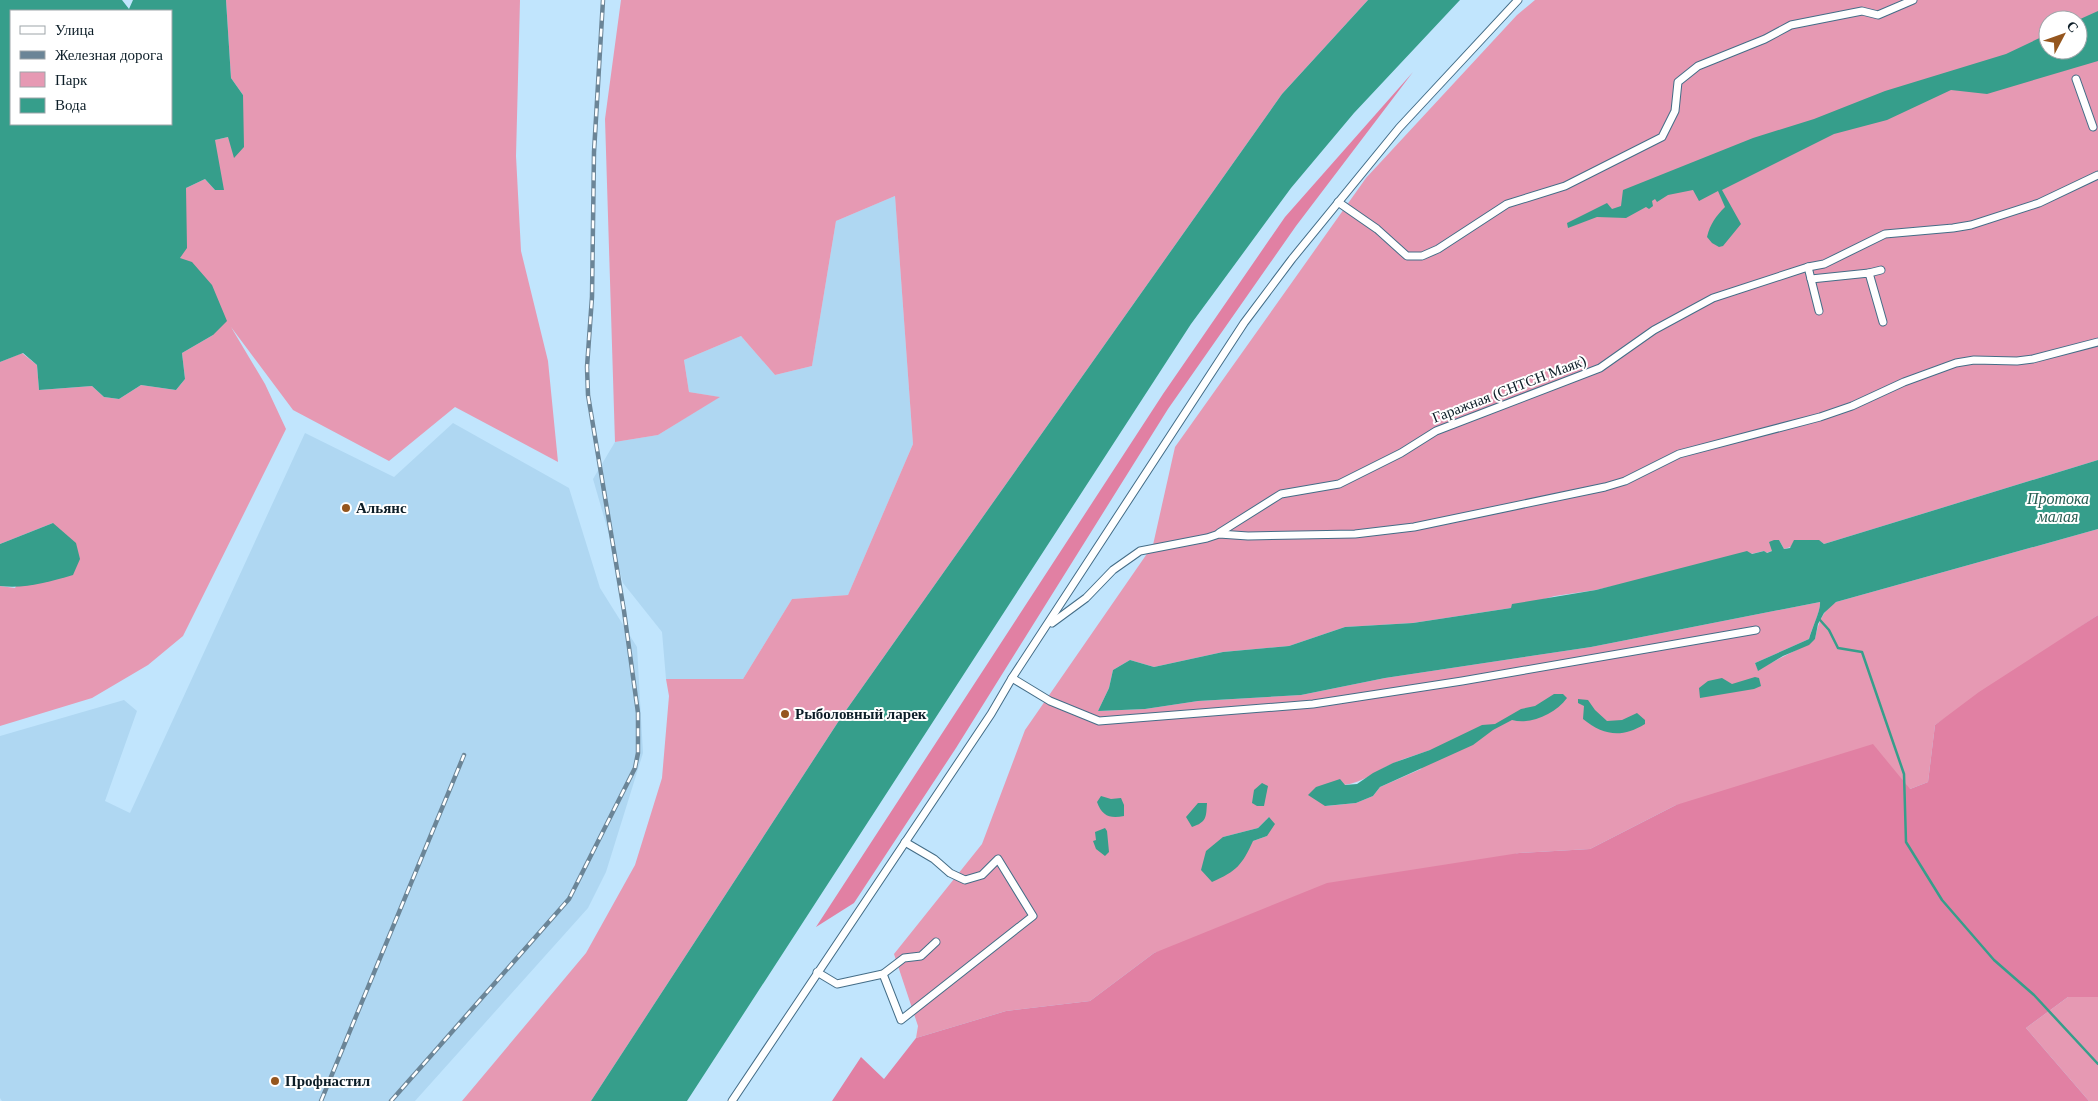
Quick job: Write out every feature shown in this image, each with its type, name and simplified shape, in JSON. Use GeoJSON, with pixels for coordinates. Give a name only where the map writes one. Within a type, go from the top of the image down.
{"type":"FeatureCollection","features":[{"type":"Feature","properties":{"kind":"street"},"geometry":{"type":"LineString","coordinates":[[732,1101],[991,714],[1012,678],[1244,323],[1292,259],[1399,128],[1467,52],[1518,0]]}},
{"type":"Feature","properties":{"kind":"street"},"geometry":{"type":"LineString","coordinates":[[1338,202],[1377,229],[1407,256],[1422,256],[1438,249],[1506,204],[1566,186],[1662,137],[1675,111],[1678,82],[1698,66],[1765,39],[1791,25],[1862,11],[1878,15],[1913,0]]}},
{"type":"Feature","properties":{"kind":"street"},"geometry":{"type":"LineString","coordinates":[[2076,79],[2093,127]]}},
{"type":"Feature","properties":{"kind":"street","name":"Гаражная (СНТСН Маяк)"},"geometry":{"type":"LineString","coordinates":[[1219,534],[1281,494],[1339,484],[1401,453],[1436,431],[1600,368],[1654,330],[1713,298],[1808,267],[1824,264],[1884,234],[1952,228],[1979,222],[2039,203],[2098,175]]}},
{"type":"Feature","properties":{"kind":"street"},"geometry":{"type":"LineString","coordinates":[[1808,267],[1819,311]]}},
{"type":"Feature","properties":{"kind":"street"},"geometry":{"type":"LineString","coordinates":[[1811,279],[1881,270]]}},
{"type":"Feature","properties":{"kind":"street"},"geometry":{"type":"LineString","coordinates":[[1869,273],[1883,322]]}},
{"type":"Feature","properties":{"kind":"street"},"geometry":{"type":"LineString","coordinates":[[1047,626],[1086,598],[1113,570],[1140,551],[1219,534],[1248,536],[1355,534],[1414,527],[1605,487],[1625,481],[1678,454],[1820,417],[1852,406],[1904,382],[1956,363],[1974,360],[2017,361],[2033,359],[2098,342]]}},
{"type":"Feature","properties":{"kind":"street"},"geometry":{"type":"LineString","coordinates":[[1012,678],[1050,701],[1099,721],[1313,704],[1462,681],[1756,630]]}},
{"type":"Feature","properties":{"kind":"street"},"geometry":{"type":"LineString","coordinates":[[883,974],[901,1020],[1033,916],[998,859],[982,875],[965,880],[950,873],[934,858],[905,842]]}},
{"type":"Feature","properties":{"kind":"street"},"geometry":{"type":"LineString","coordinates":[[817,972],[837,984],[883,974],[904,958],[921,956],[936,942]]}},
{"type":"Feature","properties":{"kind":"shaded area"},"geometry":{"type":"Polygon","coordinates":[[[1413,72],[1296,226],[1168,409],[956,748],[854,903],[816,927],[1163,394],[1285,217],[1413,72]]]}},
{"type":"Feature","properties":{"kind":"shaded area"},"geometry":{"type":"Polygon","coordinates":[[[895,196],[913,444],[848,595],[792,599],[743,679],[666,679],[662,632],[623,583],[593,479],[615,442],[658,435],[719,397],[689,392],[684,360],[741,336],[775,375],[812,366],[836,221],[895,196]]]}},
{"type":"Feature","properties":{"kind":"shaded area"},"geometry":{"type":"Polygon","coordinates":[[[453,423],[569,488],[600,588],[637,647],[643,753],[606,872],[588,908],[415,1101],[2,1101],[0,1098],[0,736],[124,700],[137,711],[105,801],[130,813],[305,433],[394,477],[453,423]]]}},
{"type":"Feature","properties":{"kind":"shaded area"},"geometry":{"type":"Polygon","coordinates":[[[2098,615],[2098,997],[2068,997],[2026,1028],[2089,1101],[832,1101],[861,1057],[884,1079],[916,1038],[1006,1011],[1090,1001],[1154,953],[1327,883],[1519,853],[1590,849],[1676,805],[1873,744],[1910,789],[1928,782],[1935,725],[1979,692],[2098,615]]]}},
{"type":"Feature","properties":{"kind":"green space"},"geometry":{"type":"Polygon","coordinates":[[[226,0],[520,0],[516,156],[521,251],[548,361],[558,462],[455,407],[389,461],[293,410],[231,327],[265,384],[286,429],[183,636],[148,665],[92,698],[0,726],[0,586],[15,588],[53,523],[0,544],[0,362],[22,353],[37,365],[39,390],[92,386],[104,397],[119,399],[141,385],[176,390],[185,379],[182,353],[213,335],[180,259],[186,209],[186,188],[205,179],[215,190],[215,140],[228,137],[243,95],[231,78],[226,0]]]}},
{"type":"Feature","properties":{"kind":"green space"},"geometry":{"type":"Polygon","coordinates":[[[621,0],[1368,0],[1282,94],[842,716],[591,1101],[462,1101],[586,953],[635,865],[662,778],[669,696],[666,679],[743,679],[792,599],[848,595],[913,444],[895,196],[836,221],[812,366],[775,375],[741,336],[684,360],[689,392],[720,397],[658,435],[615,442],[605,119],[621,0]]]}},
{"type":"Feature","properties":{"kind":"green space"},"geometry":{"type":"Polygon","coordinates":[[[1535,0],[2098,0],[2098,460],[1824,544],[1814,540],[1784,549],[1779,540],[1772,551],[1766,553],[1764,551],[1596,590],[1555,596],[1511,608],[1413,623],[1345,627],[1289,646],[1223,652],[1154,667],[1130,660],[1113,670],[1109,688],[1098,711],[1145,709],[1198,701],[1301,695],[1385,678],[1591,647],[1820,602],[1809,639],[1755,663],[1758,670],[1815,639],[1821,618],[1827,609],[1836,602],[2098,529],[2098,615],[1935,725],[1928,782],[1910,789],[1676,805],[1590,849],[1519,853],[1154,953],[1090,1001],[1006,1011],[916,1038],[918,1026],[894,954],[982,844],[1025,730],[1153,545],[1175,447],[1366,178],[1517,15],[1535,0]],[[1430,750],[1397,762],[1357,782],[1344,785],[1326,806],[1356,803],[1373,796],[1380,787],[1421,769],[1430,750]],[[1269,817],[1258,828],[1223,837],[1253,841],[1267,836],[1269,817]]]}},
{"type":"Feature","properties":{"kind":"green space"},"geometry":{"type":"Polygon","coordinates":[[[2068,997],[2098,997],[2098,1101],[2089,1101],[2026,1028],[2068,997]]]}},
{"type":"Feature","properties":{"kind":"water"},"geometry":{"type":"Polygon","coordinates":[[[0,0],[122,0],[129,9],[133,0],[226,0],[231,78],[243,95],[244,147],[234,158],[228,137],[215,140],[224,190],[215,190],[205,179],[186,188],[187,248],[180,258],[192,262],[212,285],[227,321],[213,335],[182,353],[185,379],[176,390],[141,385],[119,399],[104,397],[92,386],[39,390],[37,365],[23,353],[0,362],[0,0]]]}},
{"type":"Feature","properties":{"kind":"water"},"geometry":{"type":"Polygon","coordinates":[[[1368,0],[1460,0],[1354,113],[1291,188],[1191,324],[687,1101],[591,1101],[842,716],[1282,94],[1368,0]]]}},
{"type":"Feature","properties":{"kind":"water"},"geometry":{"type":"Polygon","coordinates":[[[2098,11],[2098,61],[1987,94],[1951,90],[1887,120],[1834,134],[1722,190],[1741,224],[1723,246],[1719,247],[1707,237],[1714,220],[1725,207],[1718,191],[1699,201],[1693,190],[1668,195],[1657,202],[1655,199],[1652,201],[1653,206],[1649,209],[1646,207],[1626,218],[1597,217],[1568,228],[1567,223],[1607,203],[1612,209],[1621,206],[1623,190],[1753,138],[1814,119],[1885,91],[2006,54],[2038,39],[2038,60],[2088,60],[2088,16],[2098,11]]]}},
{"type":"Feature","properties":{"kind":"water","name":"Протока малая"},"geometry":{"type":"Polygon","coordinates":[[[2098,460],[2098,529],[1836,602],[1824,613],[1818,624],[1815,639],[1809,645],[1783,656],[1758,671],[1755,663],[1809,639],[1818,614],[1820,602],[1591,647],[1385,678],[1301,695],[1198,701],[1145,709],[1098,711],[1109,688],[1113,670],[1130,660],[1154,667],[1223,652],[1289,646],[1345,627],[1413,623],[1511,608],[1512,604],[1596,590],[1747,551],[1752,554],[1764,551],[1767,553],[1772,551],[1769,542],[1774,540],[1779,540],[1784,549],[1790,548],[1794,540],[1819,540],[1824,544],[2098,460]]]}},
{"type":"Feature","properties":{"kind":"water"},"geometry":{"type":"Polygon","coordinates":[[[53,523],[76,543],[80,559],[73,575],[28,586],[0,586],[0,544],[53,523]]]}},
{"type":"Feature","properties":{"kind":"water"},"geometry":{"type":"Polygon","coordinates":[[[1755,677],[1759,678],[1761,686],[1754,689],[1700,698],[1699,688],[1708,681],[1722,678],[1732,684],[1755,677]]]}},
{"type":"Feature","properties":{"kind":"water"},"geometry":{"type":"Polygon","coordinates":[[[1554,694],[1563,694],[1567,698],[1556,709],[1542,717],[1527,721],[1512,720],[1493,730],[1473,745],[1380,787],[1373,796],[1356,803],[1325,806],[1308,795],[1316,787],[1340,779],[1345,785],[1357,784],[1393,763],[1430,750],[1482,725],[1495,724],[1521,709],[1535,706],[1554,694]]]}},
{"type":"Feature","properties":{"kind":"water"},"geometry":{"type":"Polygon","coordinates":[[[1578,699],[1588,700],[1595,710],[1607,721],[1622,720],[1637,713],[1645,720],[1645,724],[1629,732],[1606,732],[1583,719],[1584,706],[1578,703],[1578,699]]]}},
{"type":"Feature","properties":{"kind":"water"},"geometry":{"type":"Polygon","coordinates":[[[1262,783],[1268,786],[1264,806],[1257,806],[1252,803],[1254,790],[1262,783]]]}},
{"type":"Feature","properties":{"kind":"water"},"geometry":{"type":"Polygon","coordinates":[[[1101,796],[1111,799],[1121,798],[1124,805],[1124,816],[1111,817],[1101,811],[1097,802],[1101,796]]]}},
{"type":"Feature","properties":{"kind":"water"},"geometry":{"type":"Polygon","coordinates":[[[1198,803],[1207,803],[1206,815],[1201,823],[1192,827],[1186,817],[1198,803]]]}},
{"type":"Feature","properties":{"kind":"water"},"geometry":{"type":"Polygon","coordinates":[[[1269,817],[1275,824],[1267,836],[1253,841],[1242,862],[1233,871],[1212,882],[1201,870],[1206,851],[1223,837],[1258,828],[1269,817]]]}},
{"type":"Feature","properties":{"kind":"water"},"geometry":{"type":"Polygon","coordinates":[[[1105,828],[1109,852],[1105,856],[1096,849],[1093,841],[1096,840],[1095,832],[1105,828]]]}},
{"type":"Feature","properties":{"kind":"waterway"},"geometry":{"type":"LineString","coordinates":[[1820,620],[1829,630],[1838,648],[1862,652],[1904,774],[1906,842],[1942,900],[1994,960],[2034,995],[2098,1064]]}},
{"type":"Feature","properties":{"kind":"railway"},"geometry":{"type":"LineString","coordinates":[[391,1101],[569,899],[635,768],[638,753],[638,713],[624,611],[588,395],[587,367],[592,297],[594,152],[603,0]]}},
{"type":"Feature","properties":{"kind":"railway"},"geometry":{"type":"LineString","coordinates":[[321,1101],[464,755]]}},
{"type":"Feature","properties":{"kind":"place","name":"Альянс"},"geometry":{"type":"Point","coordinates":[346,508]}},
{"type":"Feature","properties":{"kind":"place","name":"Рыболовный ларек"},"geometry":{"type":"Point","coordinates":[785,714]}},
{"type":"Feature","properties":{"kind":"place","name":"Профнастил"},"geometry":{"type":"Point","coordinates":[275,1081]}}]}
